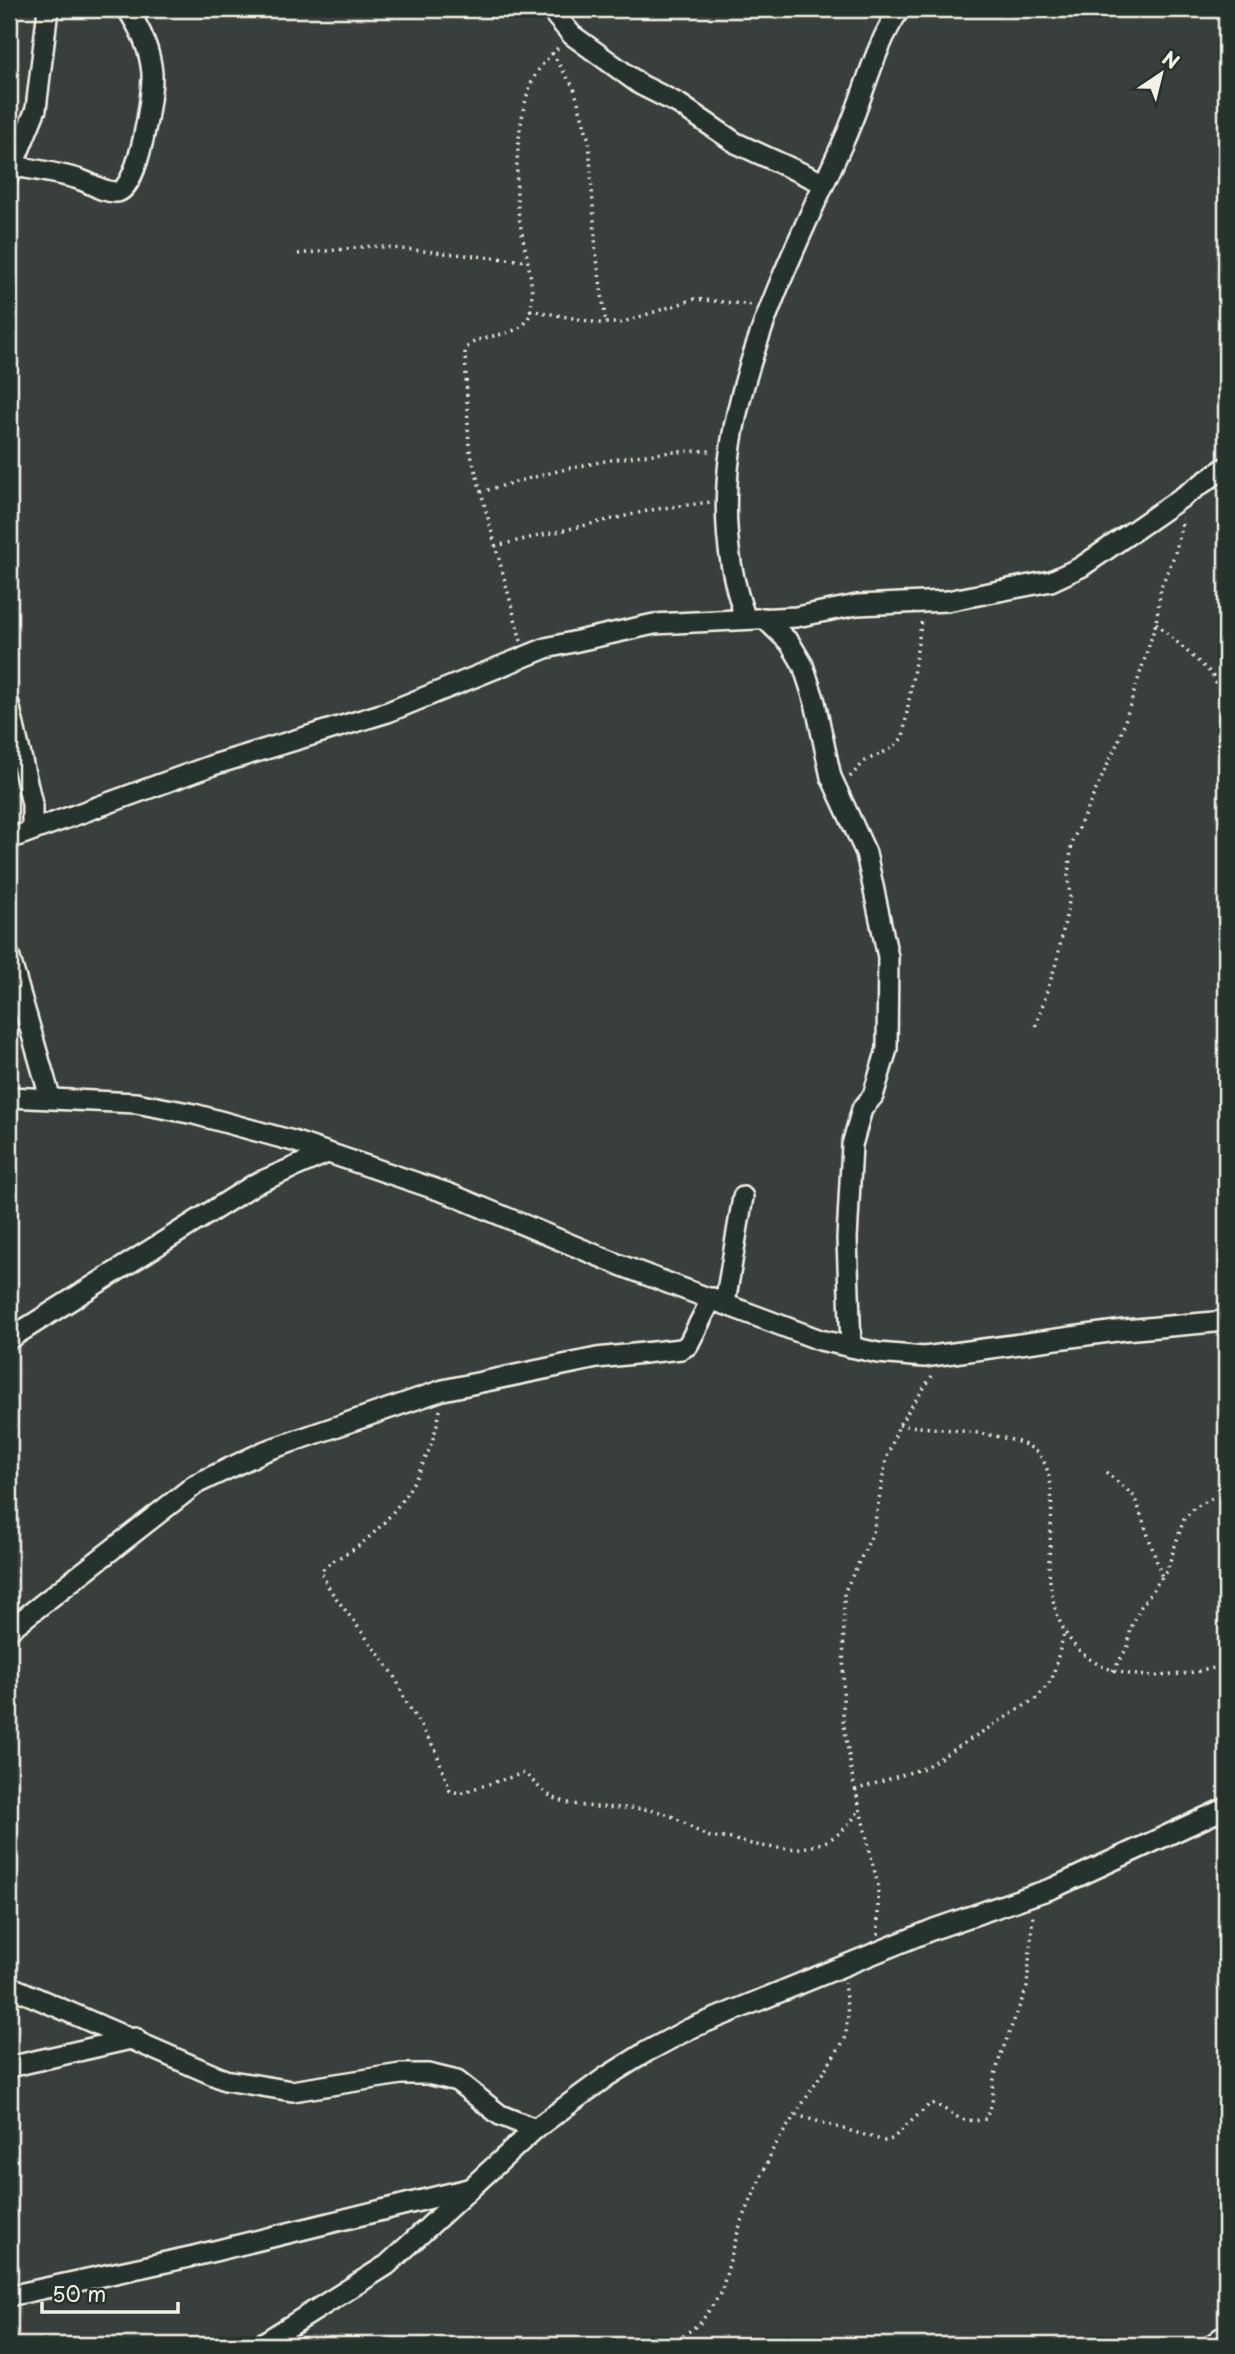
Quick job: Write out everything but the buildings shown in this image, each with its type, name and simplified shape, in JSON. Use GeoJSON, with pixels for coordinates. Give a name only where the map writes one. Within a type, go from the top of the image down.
{"type":"FeatureCollection","features":[{"type":"Feature","properties":{"kind":"street"},"geometry":{"type":"LineString","coordinates":[[48,9],[36,109],[11,171],[55,173],[118,192],[126,188],[134,171],[149,109],[152,73],[147,48],[127,9]]}},
{"type":"Feature","properties":{"kind":"street"},"geometry":{"type":"LineString","coordinates":[[550,9],[572,35],[641,85],[696,116],[714,131],[823,183]]}},
{"type":"Feature","properties":{"kind":"street"},"geometry":{"type":"LineString","coordinates":[[851,1347],[846,1239],[852,1145],[862,1109],[873,1096],[883,1066],[890,987],[888,957],[866,853],[831,777],[816,702],[803,664],[790,643],[755,619],[730,564],[725,519],[731,452],[754,346],[823,183],[845,139],[886,33],[900,9]]}},
{"type":"Feature","properties":{"kind":"street"},"geometry":{"type":"LineString","coordinates":[[9,839],[213,765],[388,712],[546,648],[654,624],[796,617],[857,605],[947,601],[1051,581],[1081,568],[1226,467]]}},
{"type":"Feature","properties":{"kind":"street"},"geometry":{"type":"LineString","coordinates":[[9,704],[32,804],[32,830]]}},
{"type":"Feature","properties":{"kind":"street"},"geometry":{"type":"LineString","coordinates":[[9,956],[50,1097]]}},
{"type":"Feature","properties":{"kind":"street"},"geometry":{"type":"LineString","coordinates":[[9,1097],[136,1103],[194,1114],[327,1153],[450,1194],[532,1230],[820,1340],[851,1347],[924,1357],[1124,1330],[1226,1321]]}},
{"type":"Feature","properties":{"kind":"street"},"geometry":{"type":"LineString","coordinates":[[9,1339],[256,1184],[327,1153]]}},
{"type":"Feature","properties":{"kind":"street"},"geometry":{"type":"LineString","coordinates":[[9,1630],[196,1484],[265,1451],[443,1390],[597,1358],[681,1349],[688,1345],[719,1301],[743,1197]]}},
{"type":"Feature","properties":{"kind":"street"},"geometry":{"type":"LineString","coordinates":[[260,2345],[387,2265],[535,2129],[606,2077],[689,2029],[878,1952],[1035,1894],[1226,1808]]}},
{"type":"Feature","properties":{"kind":"street"},"geometry":{"type":"LineString","coordinates":[[9,1986],[135,2038],[198,2071],[225,2080],[292,2091],[401,2074],[443,2076],[474,2092],[500,2115],[535,2129]]}},
{"type":"Feature","properties":{"kind":"street"},"geometry":{"type":"LineString","coordinates":[[9,2067],[135,2038]]}},
{"type":"Feature","properties":{"kind":"street"},"geometry":{"type":"LineString","coordinates":[[9,2296],[194,2256],[468,2189]]}},
{"type":"Feature","properties":{"kind":"street"},"geometry":{"type":"LineString","coordinates":[[1212,2345],[1226,2334]]}},
{"type":"Feature","properties":{"kind":"path"},"geometry":{"type":"LineString","coordinates":[[525,656],[469,447],[464,351],[475,339],[519,328],[526,321],[530,310],[532,287],[519,219],[519,141],[531,84],[552,53],[572,35]]}},
{"type":"Feature","properties":{"kind":"path"},"geometry":{"type":"LineString","coordinates":[[552,53],[574,88],[589,141],[596,253],[606,323]]}},
{"type":"Feature","properties":{"kind":"path"},"geometry":{"type":"LineString","coordinates":[[298,254],[372,246],[527,261]]}},
{"type":"Feature","properties":{"kind":"path"},"geometry":{"type":"LineString","coordinates":[[530,310],[620,323],[695,299],[770,307]]}},
{"type":"Feature","properties":{"kind":"path"},"geometry":{"type":"LineString","coordinates":[[481,492],[537,476],[639,456],[672,452],[731,452]]}},
{"type":"Feature","properties":{"kind":"path"},"geometry":{"type":"LineString","coordinates":[[1036,1026],[1057,960],[1070,897],[1069,856],[1072,842],[1111,762],[1156,624],[1161,587],[1175,554],[1187,496]]}},
{"type":"Feature","properties":{"kind":"path"},"geometry":{"type":"LineString","coordinates":[[495,546],[656,509],[727,500]]}},
{"type":"Feature","properties":{"kind":"path"},"geometry":{"type":"LineString","coordinates":[[838,793],[865,761],[893,748],[903,737],[922,621],[922,602]]}},
{"type":"Feature","properties":{"kind":"path"},"geometry":{"type":"LineString","coordinates":[[1156,624],[1212,674],[1226,706]]}},
{"type":"Feature","properties":{"kind":"path"},"geometry":{"type":"LineString","coordinates":[[878,1952],[877,1886],[855,1790],[841,1694],[844,1593],[873,1533],[887,1460],[899,1425],[948,1354]]}},
{"type":"Feature","properties":{"kind":"path"},"geometry":{"type":"LineString","coordinates":[[443,1390],[433,1436],[414,1483],[377,1531],[321,1572],[330,1590],[395,1676],[405,1700],[436,1751],[450,1791],[460,1793],[524,1773],[546,1793],[565,1802],[662,1812],[712,1837],[728,1838],[758,1847],[815,1847],[832,1841],[849,1826],[859,1810]]}},
{"type":"Feature","properties":{"kind":"path"},"geometry":{"type":"LineString","coordinates":[[899,1425],[1018,1441],[1036,1451],[1048,1470],[1051,1489],[1049,1569],[1058,1613],[1065,1629],[1084,1657],[1128,1675],[1174,1675],[1226,1665]]}},
{"type":"Feature","properties":{"kind":"path"},"geometry":{"type":"LineString","coordinates":[[1106,1472],[1135,1497],[1162,1577]]}},
{"type":"Feature","properties":{"kind":"path"},"geometry":{"type":"LineString","coordinates":[[1113,1671],[1128,1646],[1133,1622],[1162,1577],[1188,1514],[1226,1490]]}},
{"type":"Feature","properties":{"kind":"path"},"geometry":{"type":"LineString","coordinates":[[855,1790],[924,1768],[1037,1698],[1052,1679],[1065,1629]]}},
{"type":"Feature","properties":{"kind":"path"},"geometry":{"type":"LineString","coordinates":[[796,2115],[885,2141],[892,2139],[931,2104],[956,2119],[986,2119],[992,2104],[994,2078],[1001,2054],[1027,1987],[1035,1894]]}},
{"type":"Feature","properties":{"kind":"path"},"geometry":{"type":"LineString","coordinates":[[672,2345],[701,2322],[722,2293],[743,2216],[761,2182],[774,2147],[845,2039],[848,2015],[840,1968]]}}]}
